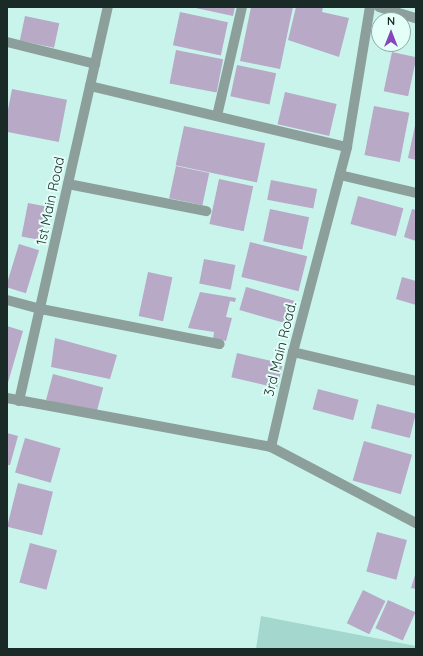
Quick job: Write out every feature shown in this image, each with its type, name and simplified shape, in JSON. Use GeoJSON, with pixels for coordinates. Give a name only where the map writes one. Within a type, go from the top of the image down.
{"type":"FeatureCollection","features":[{"type":"Feature","properties":{"kind":"street","name":"1st Main Road"},"geometry":{"type":"LineString","coordinates":[[19,401],[108,7]]}},
{"type":"Feature","properties":{"kind":"street"},"geometry":{"type":"LineString","coordinates":[[217,116],[242,7]]}},
{"type":"Feature","properties":{"kind":"street","name":"3rd Main Road."},"geometry":{"type":"LineString","coordinates":[[271,447],[293,352],[347,147],[370,7]]}},
{"type":"Feature","properties":{"kind":"street"},"geometry":{"type":"LineString","coordinates":[[379,7],[416,18]]}},
{"type":"Feature","properties":{"kind":"street"},"geometry":{"type":"LineString","coordinates":[[7,42],[95,64]]}},
{"type":"Feature","properties":{"kind":"street"},"geometry":{"type":"LineString","coordinates":[[90,86],[347,147]]}},
{"type":"Feature","properties":{"kind":"street"},"geometry":{"type":"LineString","coordinates":[[340,175],[416,193]]}},
{"type":"Feature","properties":{"kind":"street"},"geometry":{"type":"LineString","coordinates":[[68,184],[206,211]]}},
{"type":"Feature","properties":{"kind":"street"},"geometry":{"type":"LineString","coordinates":[[7,300],[41,309],[220,344]]}},
{"type":"Feature","properties":{"kind":"street"},"geometry":{"type":"LineString","coordinates":[[293,352],[416,381]]}},
{"type":"Feature","properties":{"kind":"street"},"geometry":{"type":"LineString","coordinates":[[7,398],[271,447],[416,523]]}},
{"type":"Feature","properties":{"kind":"green space"},"geometry":{"type":"Polygon","coordinates":[[[261,616],[416,646],[416,649],[256,649],[261,616]]]}},
{"type":"Feature","properties":{"kind":"building"},"geometry":{"type":"Polygon","coordinates":[[[191,7],[235,7],[233,16],[191,7]]]}},
{"type":"Feature","properties":{"kind":"building"},"geometry":{"type":"Polygon","coordinates":[[[251,7],[293,7],[280,69],[240,61],[251,7]]]}},
{"type":"Feature","properties":{"kind":"building"},"geometry":{"type":"Polygon","coordinates":[[[296,7],[323,7],[322,12],[349,18],[339,57],[288,40],[296,7]]]}},
{"type":"Feature","properties":{"kind":"building"},"geometry":{"type":"Polygon","coordinates":[[[180,12],[228,22],[221,55],[173,45],[180,12]]]}},
{"type":"Feature","properties":{"kind":"building"},"geometry":{"type":"Polygon","coordinates":[[[25,16],[59,23],[54,48],[20,40],[25,16]]]}},
{"type":"Feature","properties":{"kind":"building"},"geometry":{"type":"Polygon","coordinates":[[[176,50],[223,59],[217,93],[170,83],[176,50]]]}},
{"type":"Feature","properties":{"kind":"building"},"geometry":{"type":"Polygon","coordinates":[[[392,52],[416,57],[408,96],[384,91],[392,52]]]}},
{"type":"Feature","properties":{"kind":"building"},"geometry":{"type":"Polygon","coordinates":[[[237,65],[276,73],[269,105],[230,96],[237,65]]]}},
{"type":"Feature","properties":{"kind":"building"},"geometry":{"type":"Polygon","coordinates":[[[12,89],[67,100],[59,142],[7,132],[7,115],[12,89]]]}},
{"type":"Feature","properties":{"kind":"building"},"geometry":{"type":"Polygon","coordinates":[[[285,92],[337,104],[329,136],[278,124],[285,92]]]}},
{"type":"Feature","properties":{"kind":"building"},"geometry":{"type":"Polygon","coordinates":[[[374,106],[409,113],[400,162],[364,155],[374,106]]]}},
{"type":"Feature","properties":{"kind":"building"},"geometry":{"type":"Polygon","coordinates":[[[416,121],[416,160],[408,158],[416,121]]]}},
{"type":"Feature","properties":{"kind":"building"},"geometry":{"type":"Polygon","coordinates":[[[184,126],[265,143],[257,182],[176,165],[184,126]]]}},
{"type":"Feature","properties":{"kind":"building"},"geometry":{"type":"Polygon","coordinates":[[[176,166],[209,173],[202,205],[169,198],[176,166]]]}},
{"type":"Feature","properties":{"kind":"building"},"geometry":{"type":"Polygon","coordinates":[[[219,179],[253,186],[244,231],[209,224],[219,179]]]}},
{"type":"Feature","properties":{"kind":"building"},"geometry":{"type":"Polygon","coordinates":[[[271,180],[317,189],[313,209],[267,200],[271,180]]]}},
{"type":"Feature","properties":{"kind":"building"},"geometry":{"type":"Polygon","coordinates":[[[358,196],[403,208],[396,236],[350,224],[358,196]]]}},
{"type":"Feature","properties":{"kind":"building"},"geometry":{"type":"Polygon","coordinates":[[[28,203],[48,207],[41,240],[22,236],[28,203]]]}},
{"type":"Feature","properties":{"kind":"building"},"geometry":{"type":"Polygon","coordinates":[[[270,209],[309,217],[302,250],[263,241],[270,209]]]}},
{"type":"Feature","properties":{"kind":"building"},"geometry":{"type":"Polygon","coordinates":[[[412,209],[416,210],[416,241],[404,237],[412,209]]]}},
{"type":"Feature","properties":{"kind":"building"},"geometry":{"type":"Polygon","coordinates":[[[250,242],[307,256],[299,291],[241,277],[250,242]]]}},
{"type":"Feature","properties":{"kind":"building"},"geometry":{"type":"Polygon","coordinates":[[[19,244],[39,250],[26,293],[7,287],[19,244]]]}},
{"type":"Feature","properties":{"kind":"building"},"geometry":{"type":"Polygon","coordinates":[[[204,259],[235,265],[231,290],[199,284],[204,259]]]}},
{"type":"Feature","properties":{"kind":"building"},"geometry":{"type":"Polygon","coordinates":[[[148,272],[172,277],[163,321],[139,316],[148,272]]]}},
{"type":"Feature","properties":{"kind":"building"},"geometry":{"type":"Polygon","coordinates":[[[402,277],[416,281],[416,305],[396,299],[402,277]]]}},
{"type":"Feature","properties":{"kind":"building"},"geometry":{"type":"Polygon","coordinates":[[[246,287],[294,301],[287,324],[239,310],[246,287]]]}},
{"type":"Feature","properties":{"kind":"building"},"geometry":{"type":"Polygon","coordinates":[[[200,292],[236,298],[235,302],[230,301],[226,317],[232,318],[226,341],[213,339],[214,332],[188,328],[200,292]]]}},
{"type":"Feature","properties":{"kind":"building"},"geometry":{"type":"Polygon","coordinates":[[[7,326],[23,331],[7,386],[7,326]]]}},
{"type":"Feature","properties":{"kind":"building"},"geometry":{"type":"Polygon","coordinates":[[[55,338],[117,355],[110,379],[51,367],[55,338]]]}},
{"type":"Feature","properties":{"kind":"building"},"geometry":{"type":"Polygon","coordinates":[[[237,353],[283,364],[277,388],[231,377],[237,353]]]}},
{"type":"Feature","properties":{"kind":"building"},"geometry":{"type":"Polygon","coordinates":[[[53,374],[103,387],[96,414],[46,400],[53,374]]]}},
{"type":"Feature","properties":{"kind":"building"},"geometry":{"type":"Polygon","coordinates":[[[318,389],[359,400],[353,420],[313,409],[318,389]]]}},
{"type":"Feature","properties":{"kind":"building"},"geometry":{"type":"Polygon","coordinates":[[[377,404],[416,414],[410,438],[371,428],[377,404]]]}},
{"type":"Feature","properties":{"kind":"building"},"geometry":{"type":"Polygon","coordinates":[[[7,433],[18,436],[10,465],[7,465],[7,433]]]}},
{"type":"Feature","properties":{"kind":"building"},"geometry":{"type":"Polygon","coordinates":[[[25,438],[61,448],[51,483],[15,473],[25,438]]]}},
{"type":"Feature","properties":{"kind":"building"},"geometry":{"type":"Polygon","coordinates":[[[364,441],[412,455],[401,494],[353,480],[364,441]]]}},
{"type":"Feature","properties":{"kind":"building"},"geometry":{"type":"Polygon","coordinates":[[[18,483],[53,492],[42,535],[7,527],[18,483]]]}},
{"type":"Feature","properties":{"kind":"building"},"geometry":{"type":"Polygon","coordinates":[[[377,532],[407,540],[396,580],[366,572],[377,532]]]}},
{"type":"Feature","properties":{"kind":"building"},"geometry":{"type":"Polygon","coordinates":[[[30,543],[57,550],[46,590],[19,583],[30,543]]]}},
{"type":"Feature","properties":{"kind":"building"},"geometry":{"type":"Polygon","coordinates":[[[416,572],[416,589],[411,588],[416,572]]]}},
{"type":"Feature","properties":{"kind":"building"},"geometry":{"type":"Polygon","coordinates":[[[363,590],[385,601],[369,634],[347,623],[363,590]]]}},
{"type":"Feature","properties":{"kind":"building"},"geometry":{"type":"Polygon","coordinates":[[[388,600],[415,612],[403,641],[375,628],[388,600]]]}}]}
